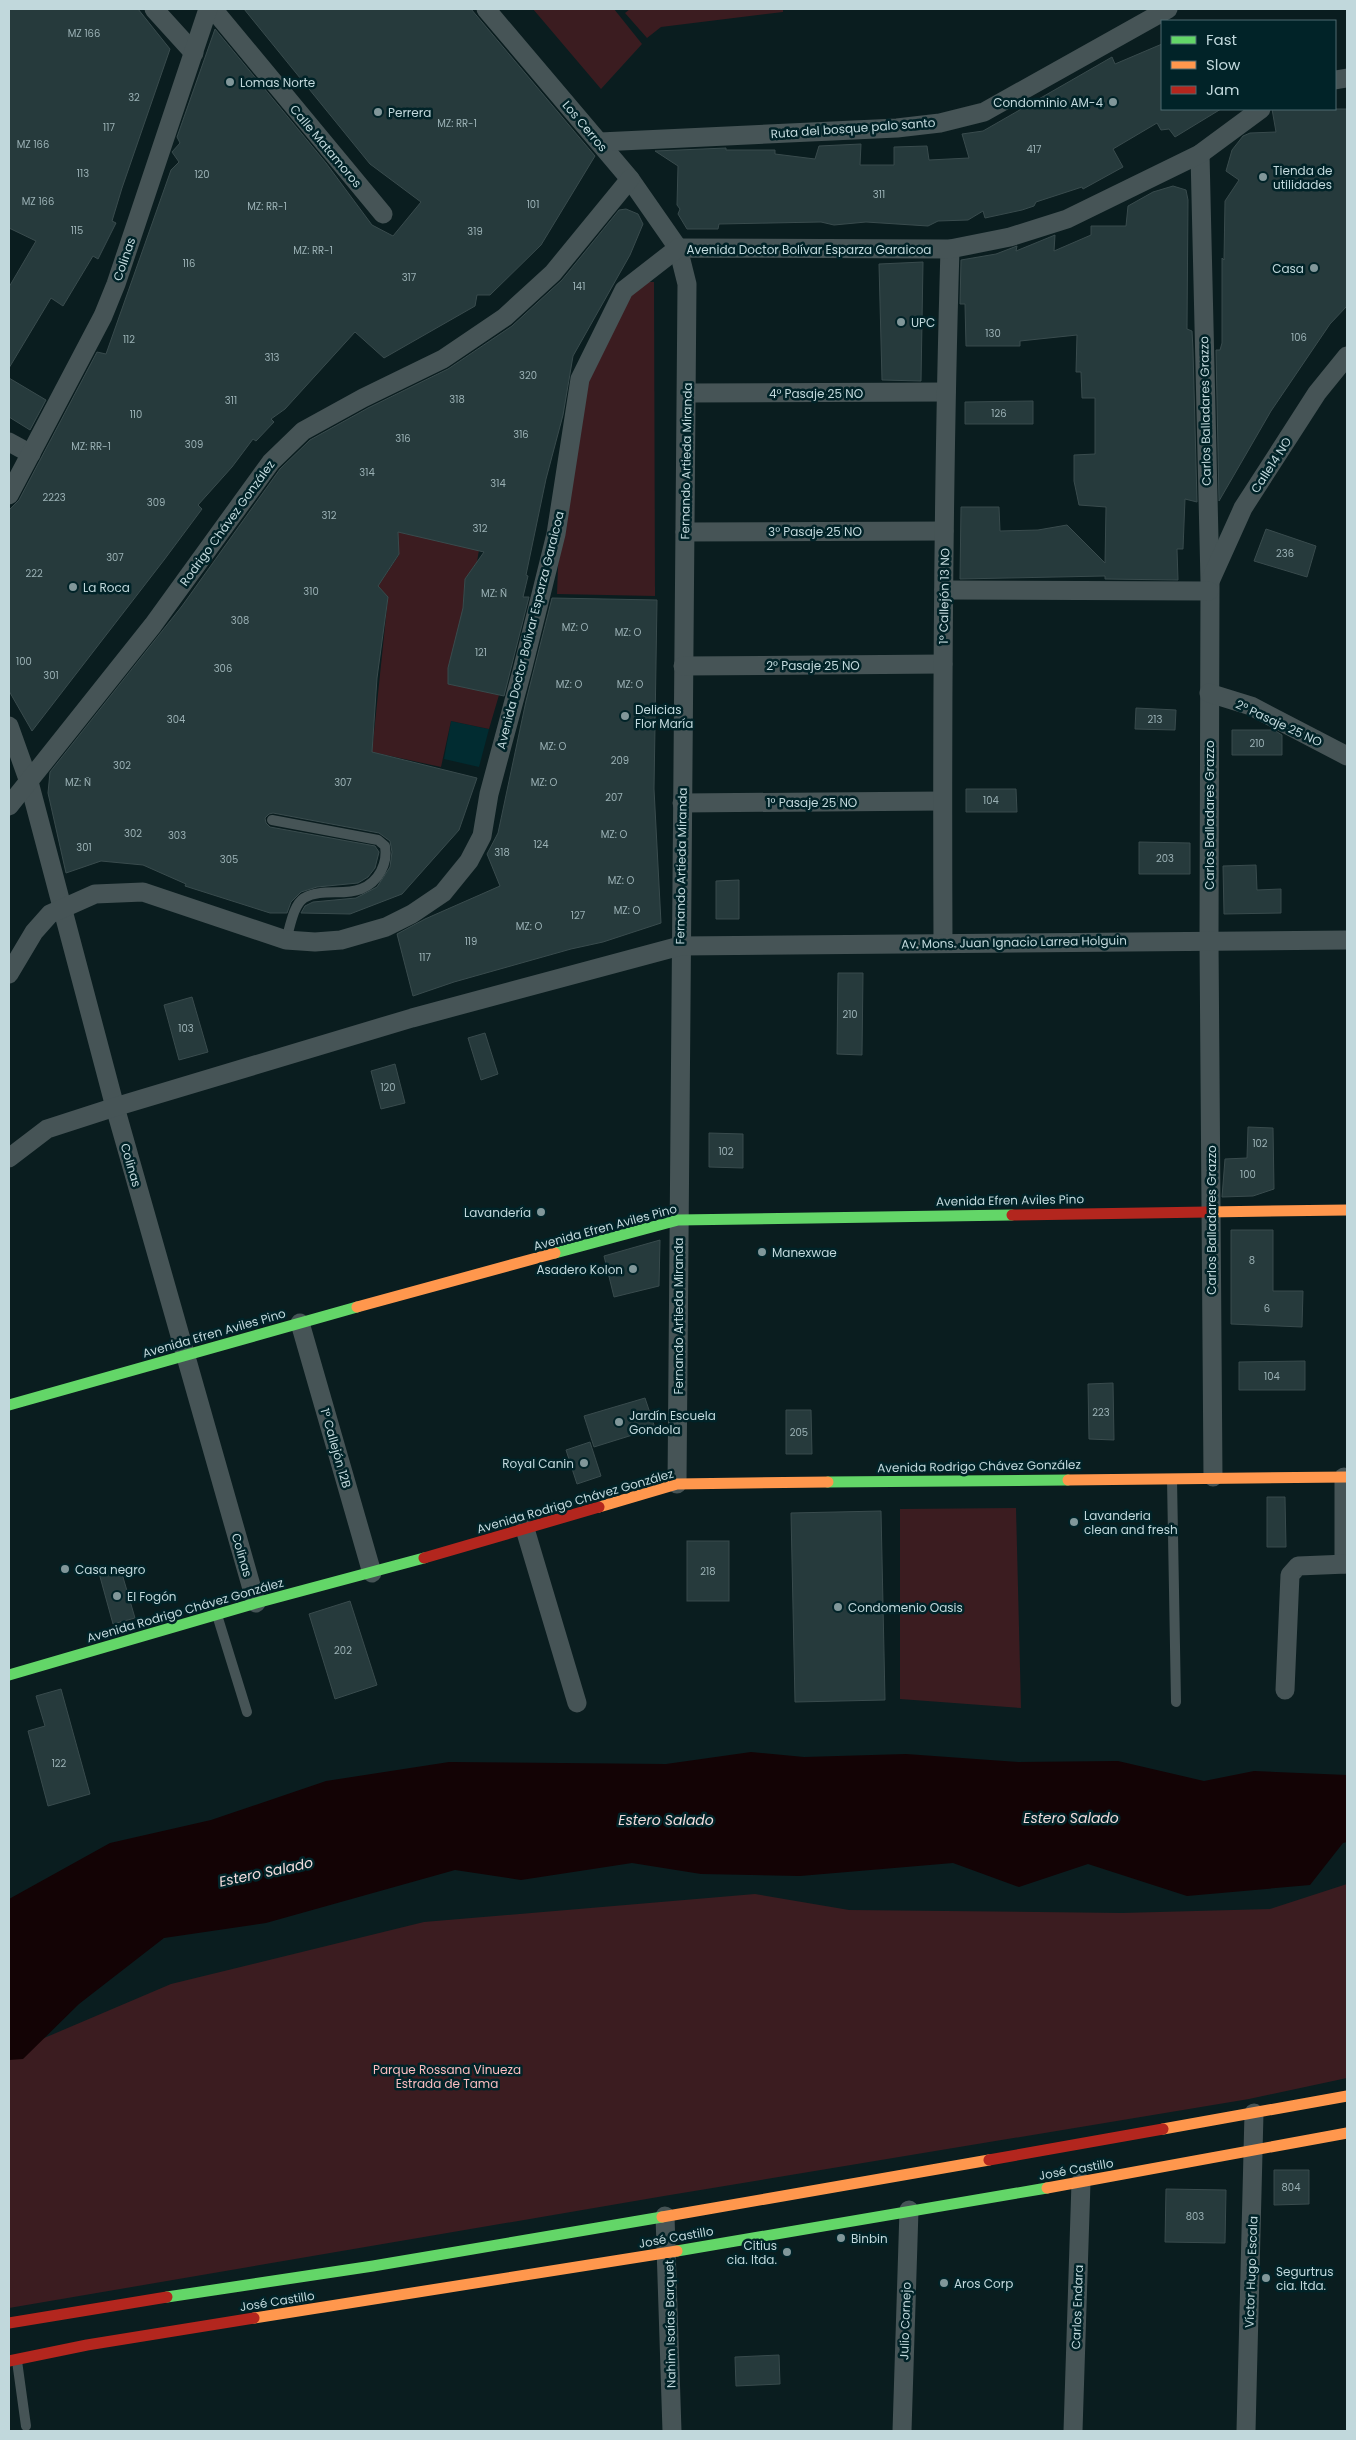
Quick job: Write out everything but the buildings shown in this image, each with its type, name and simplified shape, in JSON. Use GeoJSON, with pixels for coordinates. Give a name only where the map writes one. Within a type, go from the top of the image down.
{"type":"FeatureCollection","features":[{"type":"Feature","properties":{"kind":"street"},"geometry":{"type":"LineString","coordinates":[[154,9],[194,53]]}},
{"type":"Feature","properties":{"kind":"street","name":"Colinas"},"geometry":{"type":"LineString","coordinates":[[9,495],[103,316],[116,284],[208,9]]}},
{"type":"Feature","properties":{"kind":"street","name":"Calle Matamoros"},"geometry":{"type":"LineString","coordinates":[[213,9],[383,214]]}},
{"type":"Feature","properties":{"kind":"street","name":"Los Cerros"},"geometry":{"type":"LineString","coordinates":[[486,9],[630,179],[678,248]]}},
{"type":"Feature","properties":{"kind":"street","name":"Ruta del bosque palo santo"},"geometry":{"type":"LineString","coordinates":[[600,142],[897,128],[940,123],[984,112],[1168,9]]}},
{"type":"Feature","properties":{"kind":"street","name":"Avenida Doctor Bolívar Esparza Garaicoa"},"geometry":{"type":"LineString","coordinates":[[9,974],[43,920],[62,907],[95,894],[143,892],[286,940],[315,942],[341,940],[386,927],[412,914],[443,892],[469,861],[482,836],[489,794],[556,534],[580,379],[624,290],[678,248],[950,249],[1010,237],[1067,219],[1200,154],[1260,110]]}},
{"type":"Feature","properties":{"kind":"street","name":"Carlos Balladares Grazzo"},"geometry":{"type":"LineString","coordinates":[[1200,154],[1209,586],[1212,1477]]}},
{"type":"Feature","properties":{"kind":"street","name":"Rodrigo Chávez González"},"geometry":{"type":"LineString","coordinates":[[9,806],[153,625],[271,462],[286,446],[303,432],[327,418],[443,360],[505,317],[553,273],[630,179]]}},
{"type":"Feature","properties":{"kind":"street","name":"Fernando Artieda Miranda"},"geometry":{"type":"LineString","coordinates":[[677,1484],[680,946],[687,393],[687,284],[678,248]]}},
{"type":"Feature","properties":{"kind":"street","name":"1° Callejón 13 NO"},"geometry":{"type":"LineString","coordinates":[[944,942],[942,801],[944,531],[950,249]]}},
{"type":"Feature","properties":{"kind":"street","name":"Calle14 NO"},"geometry":{"type":"LineString","coordinates":[[1209,586],[1243,508],[1317,393],[1347,356]]}},
{"type":"Feature","properties":{"kind":"street","name":"4° Pasaje 25 NO"},"geometry":{"type":"LineString","coordinates":[[687,393],[946,392]]}},
{"type":"Feature","properties":{"kind":"street"},"geometry":{"type":"LineString","coordinates":[[9,442],[31,454]]}},
{"type":"Feature","properties":{"kind":"street","name":"3° Pasaje 25 NO"},"geometry":{"type":"LineString","coordinates":[[685,532],[944,531]]}},
{"type":"Feature","properties":{"kind":"street"},"geometry":{"type":"LineString","coordinates":[[944,590],[1209,586]]}},
{"type":"Feature","properties":{"kind":"street","name":"2° Pasaje 25 NO"},"geometry":{"type":"LineString","coordinates":[[683,666],[943,664]]}},
{"type":"Feature","properties":{"kind":"street","name":"2° Pasaje 25 NO"},"geometry":{"type":"LineString","coordinates":[[1209,692],[1251,706],[1347,756]]}},
{"type":"Feature","properties":{"kind":"street","name":"Colinas"},"geometry":{"type":"LineString","coordinates":[[9,726],[29,782],[115,1107],[184,1356],[256,1604]]}},
{"type":"Feature","properties":{"kind":"street","name":"1° Pasaje 25 NO"},"geometry":{"type":"LineString","coordinates":[[682,803],[942,801]]}},
{"type":"Feature","properties":{"kind":"street","name":"Av. Mons. Juan Ignacio Larrea Holguin"},"geometry":{"type":"LineString","coordinates":[[9,1158],[47,1129],[115,1107],[412,1018],[680,946],[944,942],[1347,940]]}},
{"type":"Feature","properties":{"kind":"street","name":"Avenida Efren Aviles Pino"},"geometry":{"type":"LineString","coordinates":[[9,1405],[678,1220],[1211,1210],[1347,1210]]}},
{"type":"Feature","properties":{"kind":"street","name":"1° Callejón 12B"},"geometry":{"type":"LineString","coordinates":[[300,1323],[372,1573]]}},
{"type":"Feature","properties":{"kind":"street"},"geometry":{"type":"LineString","coordinates":[[1285,1690],[1290,1574],[1298,1566],[1346,1564],[1346,1477]]}},
{"type":"Feature","properties":{"kind":"street","name":"Avenida Rodrigo Chávez González"},"geometry":{"type":"LineString","coordinates":[[9,1675],[217,1614],[372,1573],[677,1484],[1346,1477]]}},
{"type":"Feature","properties":{"kind":"street"},"geometry":{"type":"LineString","coordinates":[[525,1529],[577,1703]]}},
{"type":"Feature","properties":{"kind":"street","name":"José Castillo"},"geometry":{"type":"LineString","coordinates":[[9,2323],[79,2310],[368,2267],[1347,2096]]}},
{"type":"Feature","properties":{"kind":"street","name":"Víctor Hugo Escala"},"geometry":{"type":"LineString","coordinates":[[1246,2431],[1255,2152],[1254,2113]]}},
{"type":"Feature","properties":{"kind":"street","name":"José Castillo"},"geometry":{"type":"LineString","coordinates":[[13,2360],[85,2336],[668,2253],[909,2210],[1255,2152],[1347,2133]]}},
{"type":"Feature","properties":{"kind":"street","name":"Carlos Endara"},"geometry":{"type":"LineString","coordinates":[[1073,2431],[1081,2182]]}},
{"type":"Feature","properties":{"kind":"street","name":"Julio Cornejo"},"geometry":{"type":"LineString","coordinates":[[902,2431],[909,2210]]}},
{"type":"Feature","properties":{"kind":"street","name":"Nahim Isaías Barquet"},"geometry":{"type":"LineString","coordinates":[[665,2216],[668,2253],[672,2431]]}},
{"type":"Feature","properties":{"kind":"street"},"geometry":{"type":"LineString","coordinates":[[79,2310],[85,2336]]}},
{"type":"Feature","properties":{"kind":"lane"},"geometry":{"type":"LineString","coordinates":[[272,820],[378,840],[385,846],[387,858],[379,876],[361,889],[319,893],[302,899],[296,909],[286,940]]}},
{"type":"Feature","properties":{"kind":"lane"},"geometry":{"type":"LineString","coordinates":[[1172,1478],[1176,1702]]}},
{"type":"Feature","properties":{"kind":"lane"},"geometry":{"type":"LineString","coordinates":[[217,1614],[247,1712]]}},
{"type":"Feature","properties":{"kind":"lane"},"geometry":{"type":"LineString","coordinates":[[13,2360],[26,2426]]}},
{"type":"Feature","properties":{"kind":"shaded area"},"geometry":{"type":"Polygon","coordinates":[[[451,721],[489,729],[479,767],[444,759],[451,721]]]}},
{"type":"Feature","properties":{"kind":"green space"},"geometry":{"type":"Polygon","coordinates":[[[533,9],[614,9],[642,44],[601,89],[533,9]]]}},
{"type":"Feature","properties":{"kind":"green space"},"geometry":{"type":"Polygon","coordinates":[[[630,9],[783,9],[783,12],[661,27],[647,38],[625,13],[630,9]]]}},
{"type":"Feature","properties":{"kind":"green space"},"geometry":{"type":"Polygon","coordinates":[[[642,282],[654,282],[655,596],[557,594],[559,540],[585,381],[630,292],[642,282]]]}},
{"type":"Feature","properties":{"kind":"green space"},"geometry":{"type":"Polygon","coordinates":[[[398,532],[479,550],[477,562],[465,579],[463,606],[465,619],[448,668],[448,684],[499,695],[489,729],[451,721],[441,767],[372,752],[388,597],[378,586],[399,555],[398,532]]]}},
{"type":"Feature","properties":{"kind":"green space"},"geometry":{"type":"Polygon","coordinates":[[[1016,1508],[1021,1708],[900,1699],[900,1509],[1016,1508]]]}},
{"type":"Feature","properties":{"kind":"green space","name":"Parque Rossana Vinueza Estrada de Tama"},"geometry":{"type":"Polygon","coordinates":[[[1347,1884],[1347,2078],[1249,2099],[664,2196],[9,2308],[9,2053],[171,1984],[424,1922],[755,1894],[849,1910],[1122,1913],[1270,1909],[1347,1884]]]}},
{"type":"Feature","properties":{"kind":"water","name":"Estero Salado"},"geometry":{"type":"Polygon","coordinates":[[[751,1752],[804,1757],[906,1754],[1018,1762],[1118,1761],[1204,1781],[1254,1771],[1347,1775],[1347,1842],[1343,1843],[1310,1885],[1187,1896],[1088,1864],[1019,1887],[953,1863],[800,1876],[701,1874],[632,1863],[521,1880],[455,1870],[266,1923],[164,1938],[79,2004],[23,2059],[9,2060],[9,1899],[110,1843],[211,1820],[326,1781],[449,1762],[666,1764],[751,1752]]]}},
{"type":"Feature","properties":{"kind":"traffic: fast"},"geometry":{"type":"LineString","coordinates":[[555,1253],[678,1220],[1012,1215]]}},
{"type":"Feature","properties":{"kind":"traffic: fast"},"geometry":{"type":"LineString","coordinates":[[9,1405],[357,1307]]}},
{"type":"Feature","properties":{"kind":"traffic: fast"},"geometry":{"type":"LineString","coordinates":[[828,1482],[1068,1480]]}},
{"type":"Feature","properties":{"kind":"traffic: fast"},"geometry":{"type":"LineString","coordinates":[[9,1675],[256,1603],[424,1558]]}},
{"type":"Feature","properties":{"kind":"traffic: fast"},"geometry":{"type":"LineString","coordinates":[[677,2251],[1047,2188]]}},
{"type":"Feature","properties":{"kind":"traffic: fast"},"geometry":{"type":"LineString","coordinates":[[167,2297],[373,2266],[662,2217]]}},
{"type":"Feature","properties":{"kind":"traffic: slow"},"geometry":{"type":"LineString","coordinates":[[1208,1212],[1347,1210]]}},
{"type":"Feature","properties":{"kind":"traffic: slow"},"geometry":{"type":"LineString","coordinates":[[357,1307],[555,1253]]}},
{"type":"Feature","properties":{"kind":"traffic: slow"},"geometry":{"type":"LineString","coordinates":[[1068,1480],[1347,1477]]}},
{"type":"Feature","properties":{"kind":"traffic: slow"},"geometry":{"type":"LineString","coordinates":[[599,1507],[677,1484],[828,1482]]}},
{"type":"Feature","properties":{"kind":"traffic: slow"},"geometry":{"type":"LineString","coordinates":[[1163,2129],[1347,2096]]}},
{"type":"Feature","properties":{"kind":"traffic: slow"},"geometry":{"type":"LineString","coordinates":[[1047,2188],[1347,2133]]}},
{"type":"Feature","properties":{"kind":"traffic: slow"},"geometry":{"type":"LineString","coordinates":[[662,2217],[989,2160]]}},
{"type":"Feature","properties":{"kind":"traffic: slow"},"geometry":{"type":"LineString","coordinates":[[254,2318],[677,2251]]}},
{"type":"Feature","properties":{"kind":"traffic: jam"},"geometry":{"type":"LineString","coordinates":[[1012,1215],[1208,1212]]}},
{"type":"Feature","properties":{"kind":"traffic: jam"},"geometry":{"type":"LineString","coordinates":[[424,1558],[599,1507]]}},
{"type":"Feature","properties":{"kind":"traffic: jam"},"geometry":{"type":"LineString","coordinates":[[989,2160],[1163,2129]]}},
{"type":"Feature","properties":{"kind":"traffic: jam"},"geometry":{"type":"LineString","coordinates":[[9,2323],[167,2297]]}},
{"type":"Feature","properties":{"kind":"traffic: jam"},"geometry":{"type":"LineString","coordinates":[[9,2361],[87,2345],[254,2318]]}},
{"type":"Feature","properties":{"kind":"place","name":"Lomas Norte"},"geometry":{"type":"Point","coordinates":[230,82]}},
{"type":"Feature","properties":{"kind":"place","name":"Condominio AM-4"},"geometry":{"type":"Point","coordinates":[1113,102]}},
{"type":"Feature","properties":{"kind":"place","name":"Perrera"},"geometry":{"type":"Point","coordinates":[378,112]}},
{"type":"Feature","properties":{"kind":"place","name":"Tienda de utilidades"},"geometry":{"type":"Point","coordinates":[1263,177]}},
{"type":"Feature","properties":{"kind":"place","name":"Casa"},"geometry":{"type":"Point","coordinates":[1314,268]}},
{"type":"Feature","properties":{"kind":"place","name":"UPC"},"geometry":{"type":"Point","coordinates":[901,322]}},
{"type":"Feature","properties":{"kind":"place","name":"La Roca"},"geometry":{"type":"Point","coordinates":[73,587]}},
{"type":"Feature","properties":{"kind":"place","name":"Delicias Flor María"},"geometry":{"type":"Point","coordinates":[625,716]}},
{"type":"Feature","properties":{"kind":"place","name":"Lavandería"},"geometry":{"type":"Point","coordinates":[541,1212]}},
{"type":"Feature","properties":{"kind":"place","name":"Manexwae"},"geometry":{"type":"Point","coordinates":[762,1252]}},
{"type":"Feature","properties":{"kind":"place","name":"Asadero Kolon"},"geometry":{"type":"Point","coordinates":[633,1269]}},
{"type":"Feature","properties":{"kind":"place","name":"Jardín Escuela Gondola"},"geometry":{"type":"Point","coordinates":[619,1422]}},
{"type":"Feature","properties":{"kind":"place","name":"Royal Canin"},"geometry":{"type":"Point","coordinates":[584,1463]}},
{"type":"Feature","properties":{"kind":"place","name":"Lavanderia clean and fresh"},"geometry":{"type":"Point","coordinates":[1074,1522]}},
{"type":"Feature","properties":{"kind":"place","name":"Casa negro"},"geometry":{"type":"Point","coordinates":[65,1569]}},
{"type":"Feature","properties":{"kind":"place","name":"El Fogón"},"geometry":{"type":"Point","coordinates":[117,1596]}},
{"type":"Feature","properties":{"kind":"place","name":"Condomenio Oasis"},"geometry":{"type":"Point","coordinates":[838,1607]}},
{"type":"Feature","properties":{"kind":"place","name":"Binbin"},"geometry":{"type":"Point","coordinates":[841,2238]}},
{"type":"Feature","properties":{"kind":"place","name":"Citius cia. ltda."},"geometry":{"type":"Point","coordinates":[787,2252]}},
{"type":"Feature","properties":{"kind":"place","name":"Segurtrus cia. ltda."},"geometry":{"type":"Point","coordinates":[1266,2278]}},
{"type":"Feature","properties":{"kind":"place","name":"Aros Corp"},"geometry":{"type":"Point","coordinates":[944,2283]}}]}
